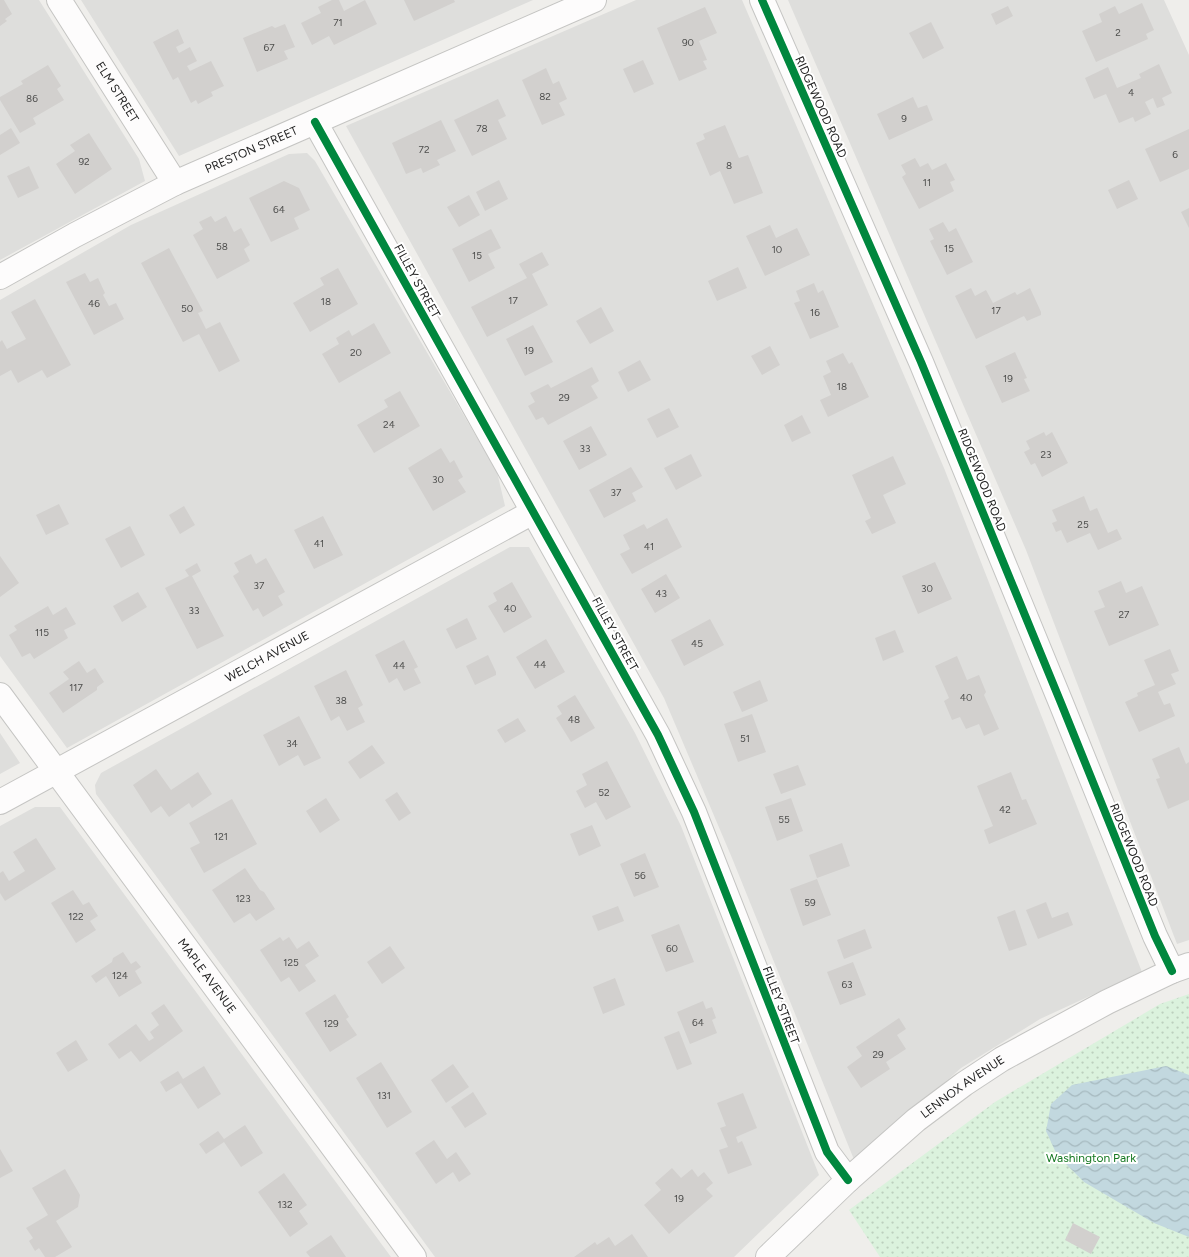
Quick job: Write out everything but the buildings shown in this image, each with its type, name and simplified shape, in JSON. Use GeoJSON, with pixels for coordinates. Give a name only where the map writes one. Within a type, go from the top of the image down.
{"type":"FeatureCollection","features":[{"type":"Feature","properties":{"kind":"street","name":"ELM STREET"},"geometry":{"type":"LineString","coordinates":[[59,0],[174,183]]}},
{"type":"Feature","properties":{"kind":"street","name":"PRESTON STREET"},"geometry":{"type":"LineString","coordinates":[[0,277],[74,235],[174,183],[594,0]]}},
{"type":"Feature","properties":{"kind":"street","name":"RIDGEWOOD ROAD"},"geometry":{"type":"LineString","coordinates":[[762,0],[925,372],[1058,694],[1154,936],[1180,968]]}},
{"type":"Feature","properties":{"kind":"street","name":"FILLEY STREET"},"geometry":{"type":"LineString","coordinates":[[315,122],[658,735],[694,812],[827,1152],[848,1180]]}},
{"type":"Feature","properties":{"kind":"street","name":"WELCH AVENUE"},"geometry":{"type":"LineString","coordinates":[[0,802],[533,512]]}},
{"type":"Feature","properties":{"kind":"street","name":"MAPLE AVENUE"},"geometry":{"type":"LineString","coordinates":[[0,695],[414,1257]]}},
{"type":"Feature","properties":{"kind":"street","name":"LENNOX AVENUE"},"geometry":{"type":"LineString","coordinates":[[768,1257],[848,1180],[916,1120],[964,1084],[1002,1059],[1107,1002],[1180,968]]}},
{"type":"Feature","properties":{"kind":"shaded area"},"geometry":{"type":"Polygon","coordinates":[[[0,0],[39,0],[139,159],[145,181],[0,260],[0,0]]]}},
{"type":"Feature","properties":{"kind":"shaded area"},"geometry":{"type":"Polygon","coordinates":[[[81,0],[533,0],[179,156],[81,0]]]}},
{"type":"Feature","properties":{"kind":"shaded area"},"geometry":{"type":"Polygon","coordinates":[[[636,0],[742,0],[944,468],[1142,972],[1040,1019],[961,1068],[855,1162],[732,858],[664,698],[346,126],[636,0]]]}},
{"type":"Feature","properties":{"kind":"shaded area"},"geometry":{"type":"Polygon","coordinates":[[[788,0],[1164,0],[1189,55],[1189,940],[1177,944],[1026,550],[788,0]]]}},
{"type":"Feature","properties":{"kind":"shaded area"},"geometry":{"type":"Polygon","coordinates":[[[307,153],[315,161],[497,472],[505,506],[67,748],[0,656],[0,300],[131,225],[289,154],[307,153]]]}},
{"type":"Feature","properties":{"kind":"shaded area"},"geometry":{"type":"Polygon","coordinates":[[[510,547],[529,547],[635,733],[681,826],[819,1175],[734,1257],[435,1257],[96,794],[95,785],[101,773],[510,547]]]}},
{"type":"Feature","properties":{"kind":"shaded area"},"geometry":{"type":"Polygon","coordinates":[[[0,733],[20,763],[0,774],[0,733]]]}},
{"type":"Feature","properties":{"kind":"shaded area"},"geometry":{"type":"Polygon","coordinates":[[[35,807],[60,807],[391,1257],[0,1257],[0,826],[35,807]]]}},
{"type":"Feature","properties":{"kind":"green space","name":"Washington Park"},"geometry":{"type":"Polygon","coordinates":[[[1189,994],[1189,1257],[880,1257],[849,1210],[995,1102],[1160,1004],[1189,994]]]}},
{"type":"Feature","properties":{"kind":"water"},"geometry":{"type":"Polygon","coordinates":[[[1166,1066],[1189,1075],[1189,1237],[1154,1223],[1084,1182],[1057,1155],[1046,1131],[1051,1104],[1072,1085],[1166,1066]]]}},
{"type":"Feature","properties":{"kind":"cycle path"},"geometry":{"type":"LineString","coordinates":[[762,0],[921,362],[1155,936],[1172,971]]}},
{"type":"Feature","properties":{"kind":"cycle path"},"geometry":{"type":"LineString","coordinates":[[315,122],[658,735],[694,812],[827,1152],[848,1180]]}}]}
